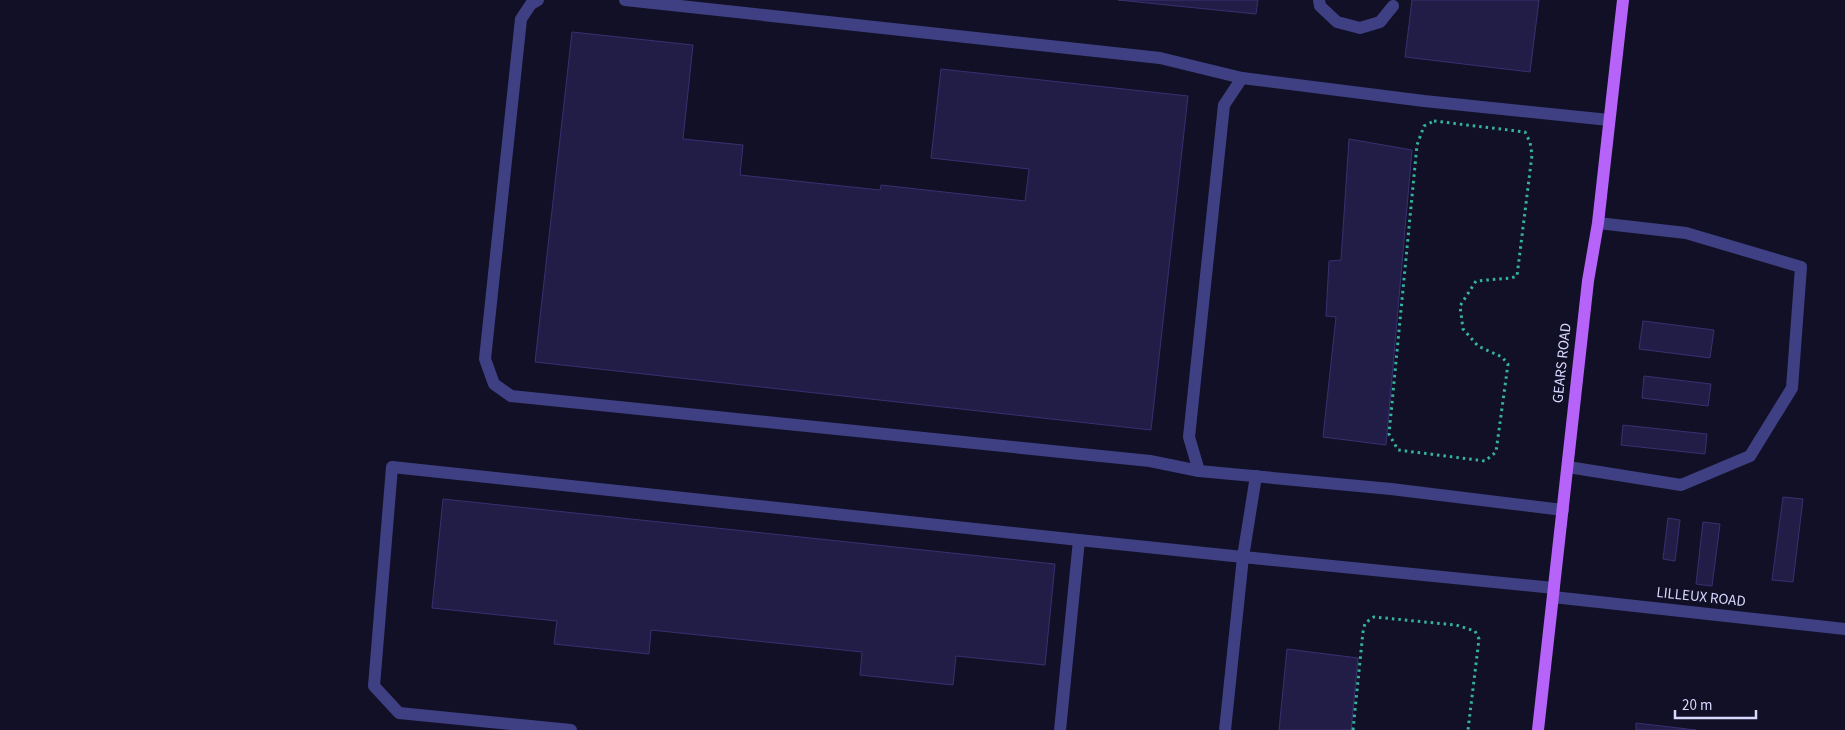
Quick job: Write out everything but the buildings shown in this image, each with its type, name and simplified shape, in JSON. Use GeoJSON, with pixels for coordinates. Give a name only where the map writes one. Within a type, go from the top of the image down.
{"type":"FeatureCollection","features":[{"type":"Feature","properties":{"kind":"main road","name":"GEARS ROAD"},"geometry":{"type":"LineString","coordinates":[[1538,730],[1588,281],[1598,222],[1623,0]]}},
{"type":"Feature","properties":{"kind":"street"},"geometry":{"type":"LineString","coordinates":[[538,0],[531,4],[521,19],[485,359],[494,384],[511,396],[1150,461],[1199,471],[1391,489],[1563,510]]}},
{"type":"Feature","properties":{"kind":"street"},"geometry":{"type":"LineString","coordinates":[[625,0],[1160,58],[1242,78],[1424,101],[1609,120]]}},
{"type":"Feature","properties":{"kind":"street"},"geometry":{"type":"LineString","coordinates":[[1319,0],[1320,6],[1337,22],[1360,28],[1380,22],[1394,6]]}},
{"type":"Feature","properties":{"kind":"street"},"geometry":{"type":"LineString","coordinates":[[1199,471],[1189,437],[1224,105],[1242,78]]}},
{"type":"Feature","properties":{"kind":"street"},"geometry":{"type":"LineString","coordinates":[[1568,466],[1681,485],[1750,456],[1792,388],[1801,267],[1686,233],[1598,222]]}},
{"type":"Feature","properties":{"kind":"street","name":"LILLEUX ROAD"},"geometry":{"type":"LineString","coordinates":[[571,730],[399,713],[374,686],[392,467],[1244,557],[1845,629]]}},
{"type":"Feature","properties":{"kind":"street"},"geometry":{"type":"LineString","coordinates":[[1225,730],[1244,557],[1256,476]]}},
{"type":"Feature","properties":{"kind":"street"},"geometry":{"type":"LineString","coordinates":[[1060,730],[1079,540]]}},
{"type":"Feature","properties":{"kind":"path"},"geometry":{"type":"LineString","coordinates":[[1434,121],[1525,132],[1530,142],[1532,155],[1517,276],[1476,281],[1460,306],[1463,329],[1478,346],[1502,357],[1508,364],[1496,452],[1485,461],[1398,450],[1393,443],[1389,434],[1418,145],[1424,126],[1434,121]]}},
{"type":"Feature","properties":{"kind":"path"},"geometry":{"type":"LineString","coordinates":[[1353,730],[1363,632],[1365,623],[1374,617],[1456,624],[1475,631],[1478,639],[1468,730]]}}]}
